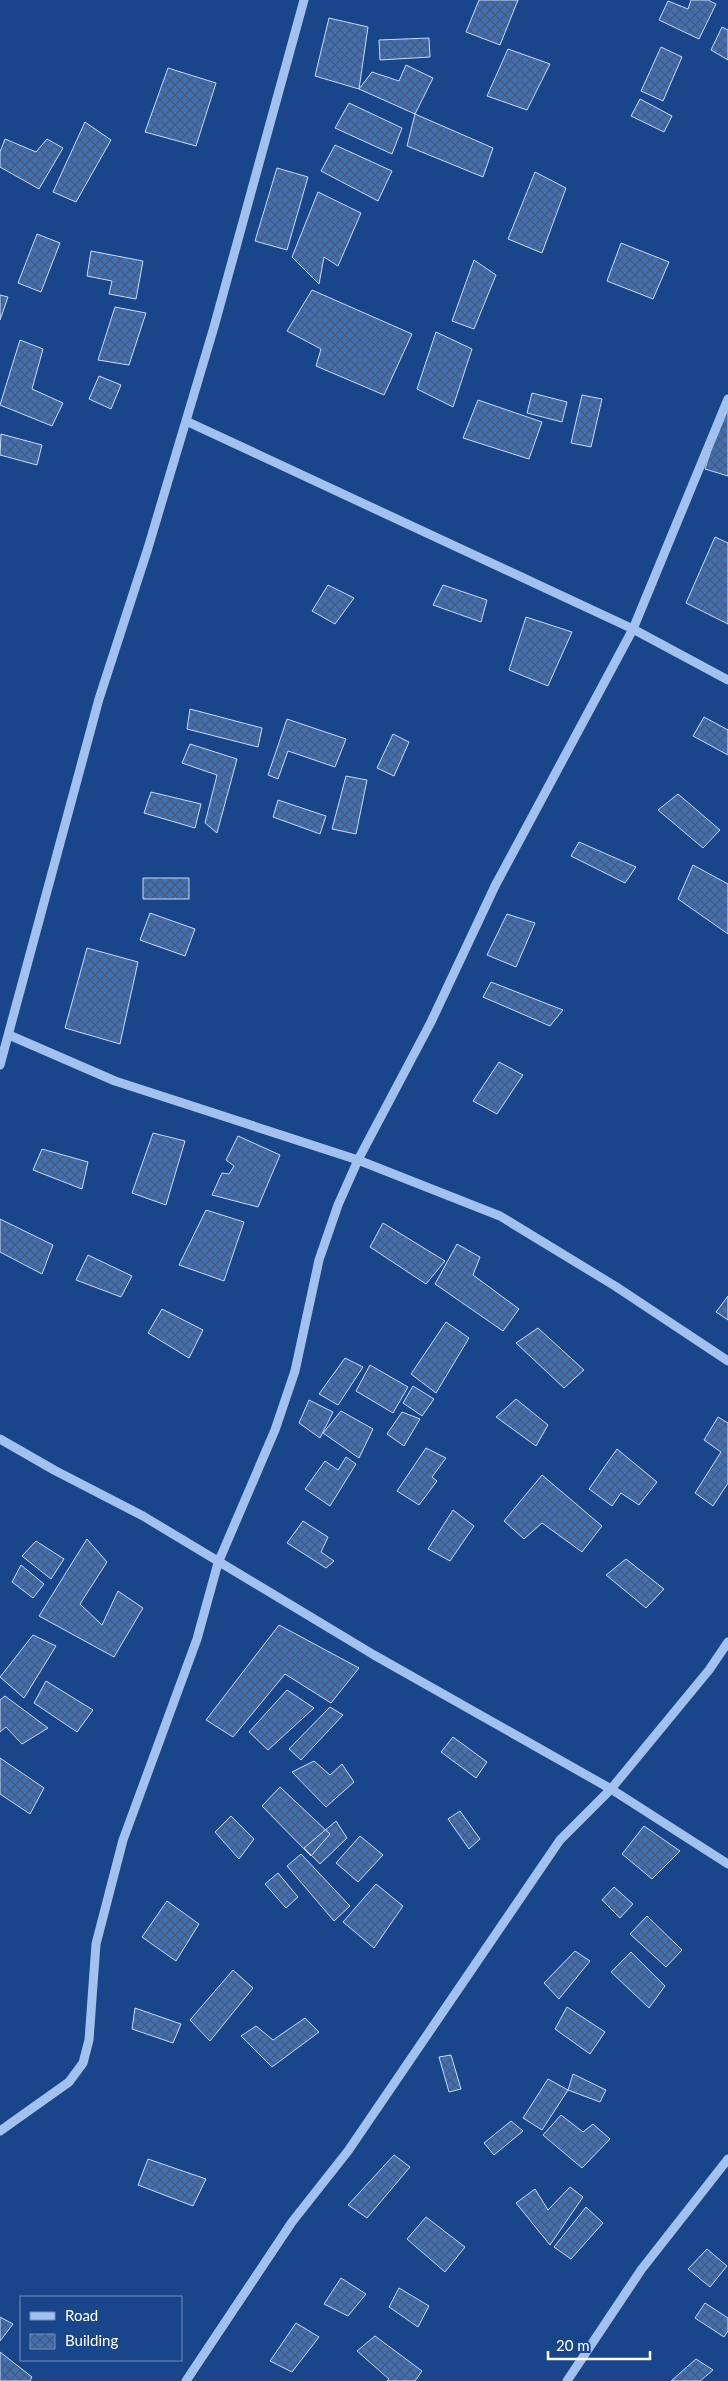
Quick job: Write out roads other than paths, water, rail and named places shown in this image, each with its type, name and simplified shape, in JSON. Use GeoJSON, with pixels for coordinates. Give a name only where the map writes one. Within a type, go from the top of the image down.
{"type":"FeatureCollection","features":[{"type":"Feature","properties":{"kind":"street"},"geometry":{"type":"LineString","coordinates":[[0,1065],[99,700],[148,548],[220,307],[304,0]]}},
{"type":"Feature","properties":{"kind":"street"},"geometry":{"type":"LineString","coordinates":[[0,2131],[69,2082],[83,2063],[90,2040],[96,1944],[123,1840],[197,1639],[218,1563],[274,1430],[292,1380],[319,1260],[333,1219],[358,1160],[431,1022],[500,878],[633,629],[728,398]]}},
{"type":"Feature","properties":{"kind":"street"},"geometry":{"type":"LineString","coordinates":[[186,420],[633,629],[728,680]]}},
{"type":"Feature","properties":{"kind":"street"},"geometry":{"type":"LineString","coordinates":[[9,1035],[115,1081],[358,1160],[500,1216],[616,1286],[728,1361]]}},
{"type":"Feature","properties":{"kind":"street"},"geometry":{"type":"LineString","coordinates":[[0,1439],[54,1470],[143,1516],[218,1563],[374,1655],[611,1789],[728,1864]]}},
{"type":"Feature","properties":{"kind":"street"},"geometry":{"type":"LineString","coordinates":[[186,2381],[292,2222],[348,2151],[560,1840],[611,1789],[709,1670],[728,1642]]}},
{"type":"Feature","properties":{"kind":"street"},"geometry":{"type":"LineString","coordinates":[[568,2381],[641,2270],[728,2159]]}}]}
